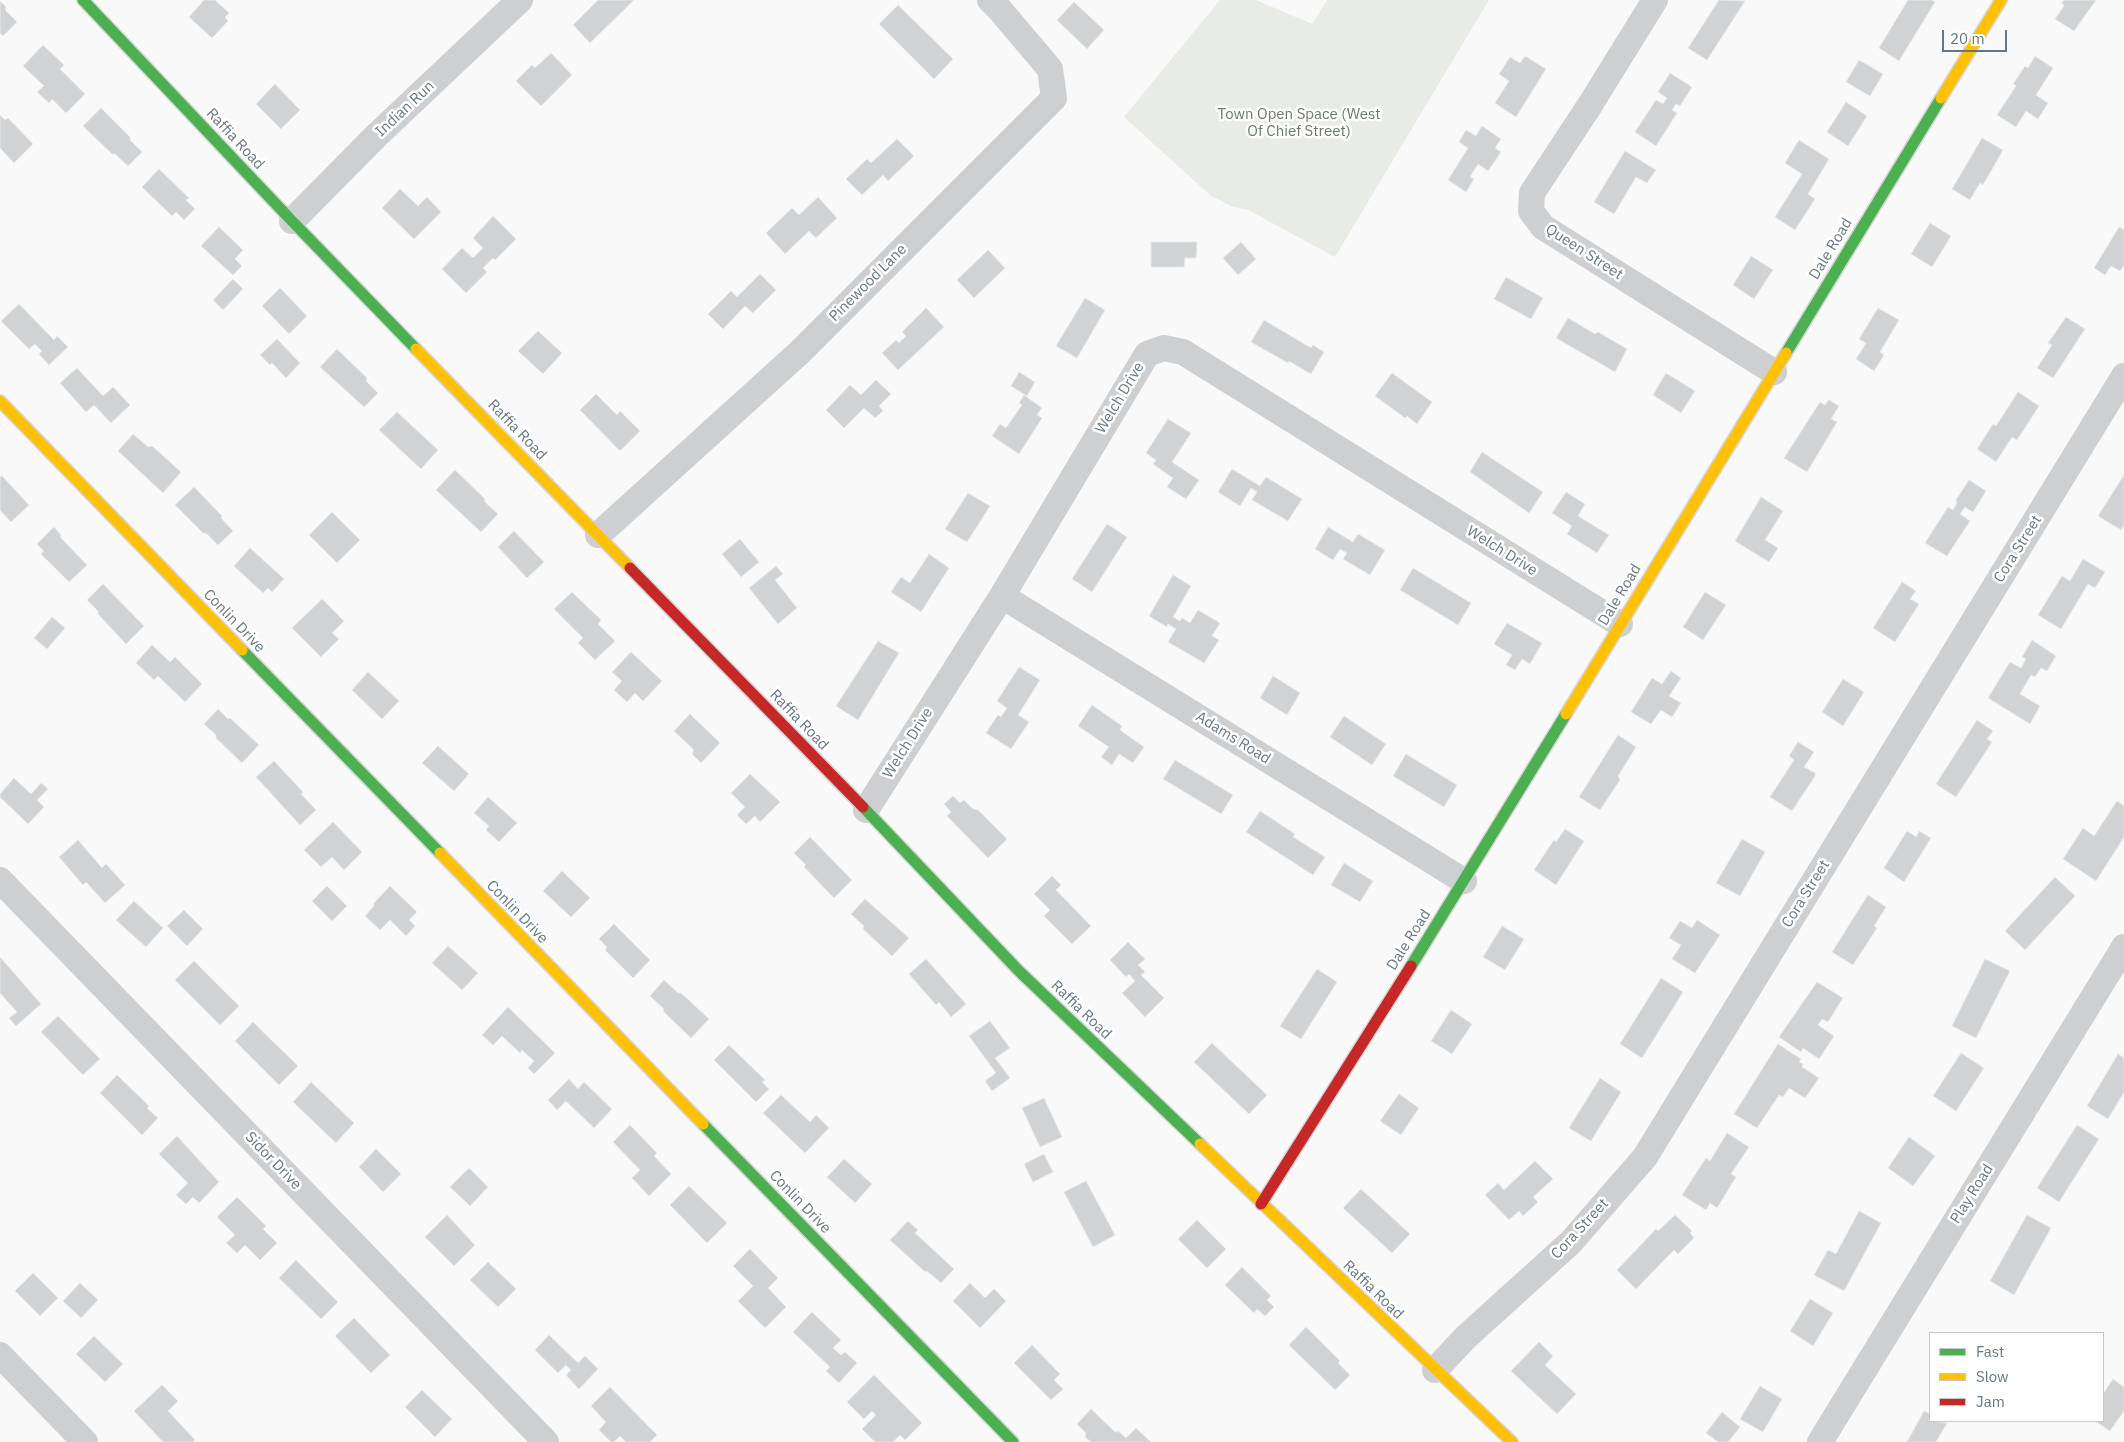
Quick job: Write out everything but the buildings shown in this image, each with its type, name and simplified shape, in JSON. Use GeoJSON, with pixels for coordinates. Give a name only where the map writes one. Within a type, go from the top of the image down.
{"type":"FeatureCollection","features":[{"type":"Feature","properties":{"kind":"street","name":"Raffia Road"},"geometry":{"type":"LineString","coordinates":[[83,0],[292,221],[866,810],[1019,971],[1512,1442]]}},
{"type":"Feature","properties":{"kind":"street","name":"Indian Run"},"geometry":{"type":"LineString","coordinates":[[292,221],[376,136],[520,0]]}},
{"type":"Feature","properties":{"kind":"street","name":"Queen Street"},"geometry":{"type":"LineString","coordinates":[[1655,0],[1590,105],[1532,193],[1531,211],[1543,227],[1774,372]]}},
{"type":"Feature","properties":{"kind":"street","name":"Dale Road"},"geometry":{"type":"LineString","coordinates":[[1262,1204],[1464,881],[2001,0]]}},
{"type":"Feature","properties":{"kind":"street","name":"Pinewood Lane"},"geometry":{"type":"LineString","coordinates":[[598,535],[800,352],[1054,98],[1050,69],[999,3]]}},
{"type":"Feature","properties":{"kind":"street","name":"Welch Drive"},"geometry":{"type":"LineString","coordinates":[[866,810],[1002,596],[1147,354],[1164,348],[1183,352],[1620,624]]}},
{"type":"Feature","properties":{"kind":"street","name":"Cora Street"},"geometry":{"type":"LineString","coordinates":[[1435,1370],[1466,1337],[1571,1242],[1645,1158],[2124,376]]}},
{"type":"Feature","properties":{"kind":"street","name":"Conlin Drive"},"geometry":{"type":"LineString","coordinates":[[0,401],[1013,1442]]}},
{"type":"Feature","properties":{"kind":"street","name":"Adams Road"},"geometry":{"type":"LineString","coordinates":[[1002,596],[1464,881]]}},
{"type":"Feature","properties":{"kind":"street","name":"Sidor Drive"},"geometry":{"type":"LineString","coordinates":[[0,880],[546,1442]]}},
{"type":"Feature","properties":{"kind":"street","name":"Play Road"},"geometry":{"type":"LineString","coordinates":[[1820,1442],[2124,946]]}},
{"type":"Feature","properties":{"kind":"street"},"geometry":{"type":"LineString","coordinates":[[0,1355],[85,1442]]}},
{"type":"Feature","properties":{"kind":"green space","name":"Town Open Space (West Of Chief Street)"},"geometry":{"type":"Polygon","coordinates":[[[1220,0],[1256,0],[1312,24],[1327,0],[1489,0],[1335,257],[1248,210],[1231,206],[1211,196],[1124,117],[1220,0]]]}},
{"type":"Feature","properties":{"kind":"traffic: fast"},"geometry":{"type":"LineString","coordinates":[[83,0],[416,349]]}},
{"type":"Feature","properties":{"kind":"traffic: fast"},"geometry":{"type":"LineString","coordinates":[[1786,353],[1941,98]]}},
{"type":"Feature","properties":{"kind":"traffic: fast"},"geometry":{"type":"LineString","coordinates":[[242,650],[440,853]]}},
{"type":"Feature","properties":{"kind":"traffic: fast"},"geometry":{"type":"LineString","coordinates":[[1411,966],[1566,714]]}},
{"type":"Feature","properties":{"kind":"traffic: fast"},"geometry":{"type":"LineString","coordinates":[[863,807],[1019,971],[1200,1144]]}},
{"type":"Feature","properties":{"kind":"traffic: fast"},"geometry":{"type":"LineString","coordinates":[[703,1124],[1013,1442]]}},
{"type":"Feature","properties":{"kind":"traffic: slow"},"geometry":{"type":"LineString","coordinates":[[1941,98],[2001,0]]}},
{"type":"Feature","properties":{"kind":"traffic: slow"},"geometry":{"type":"LineString","coordinates":[[416,349],[630,568]]}},
{"type":"Feature","properties":{"kind":"traffic: slow"},"geometry":{"type":"LineString","coordinates":[[1566,714],[1786,353]]}},
{"type":"Feature","properties":{"kind":"traffic: slow"},"geometry":{"type":"LineString","coordinates":[[0,401],[242,650]]}},
{"type":"Feature","properties":{"kind":"traffic: slow"},"geometry":{"type":"LineString","coordinates":[[440,853],[703,1124]]}},
{"type":"Feature","properties":{"kind":"traffic: slow"},"geometry":{"type":"LineString","coordinates":[[1200,1144],[1512,1442]]}},
{"type":"Feature","properties":{"kind":"traffic: jam"},"geometry":{"type":"LineString","coordinates":[[630,568],[863,807]]}},
{"type":"Feature","properties":{"kind":"traffic: jam"},"geometry":{"type":"LineString","coordinates":[[1261,1204],[1411,966]]}}]}
